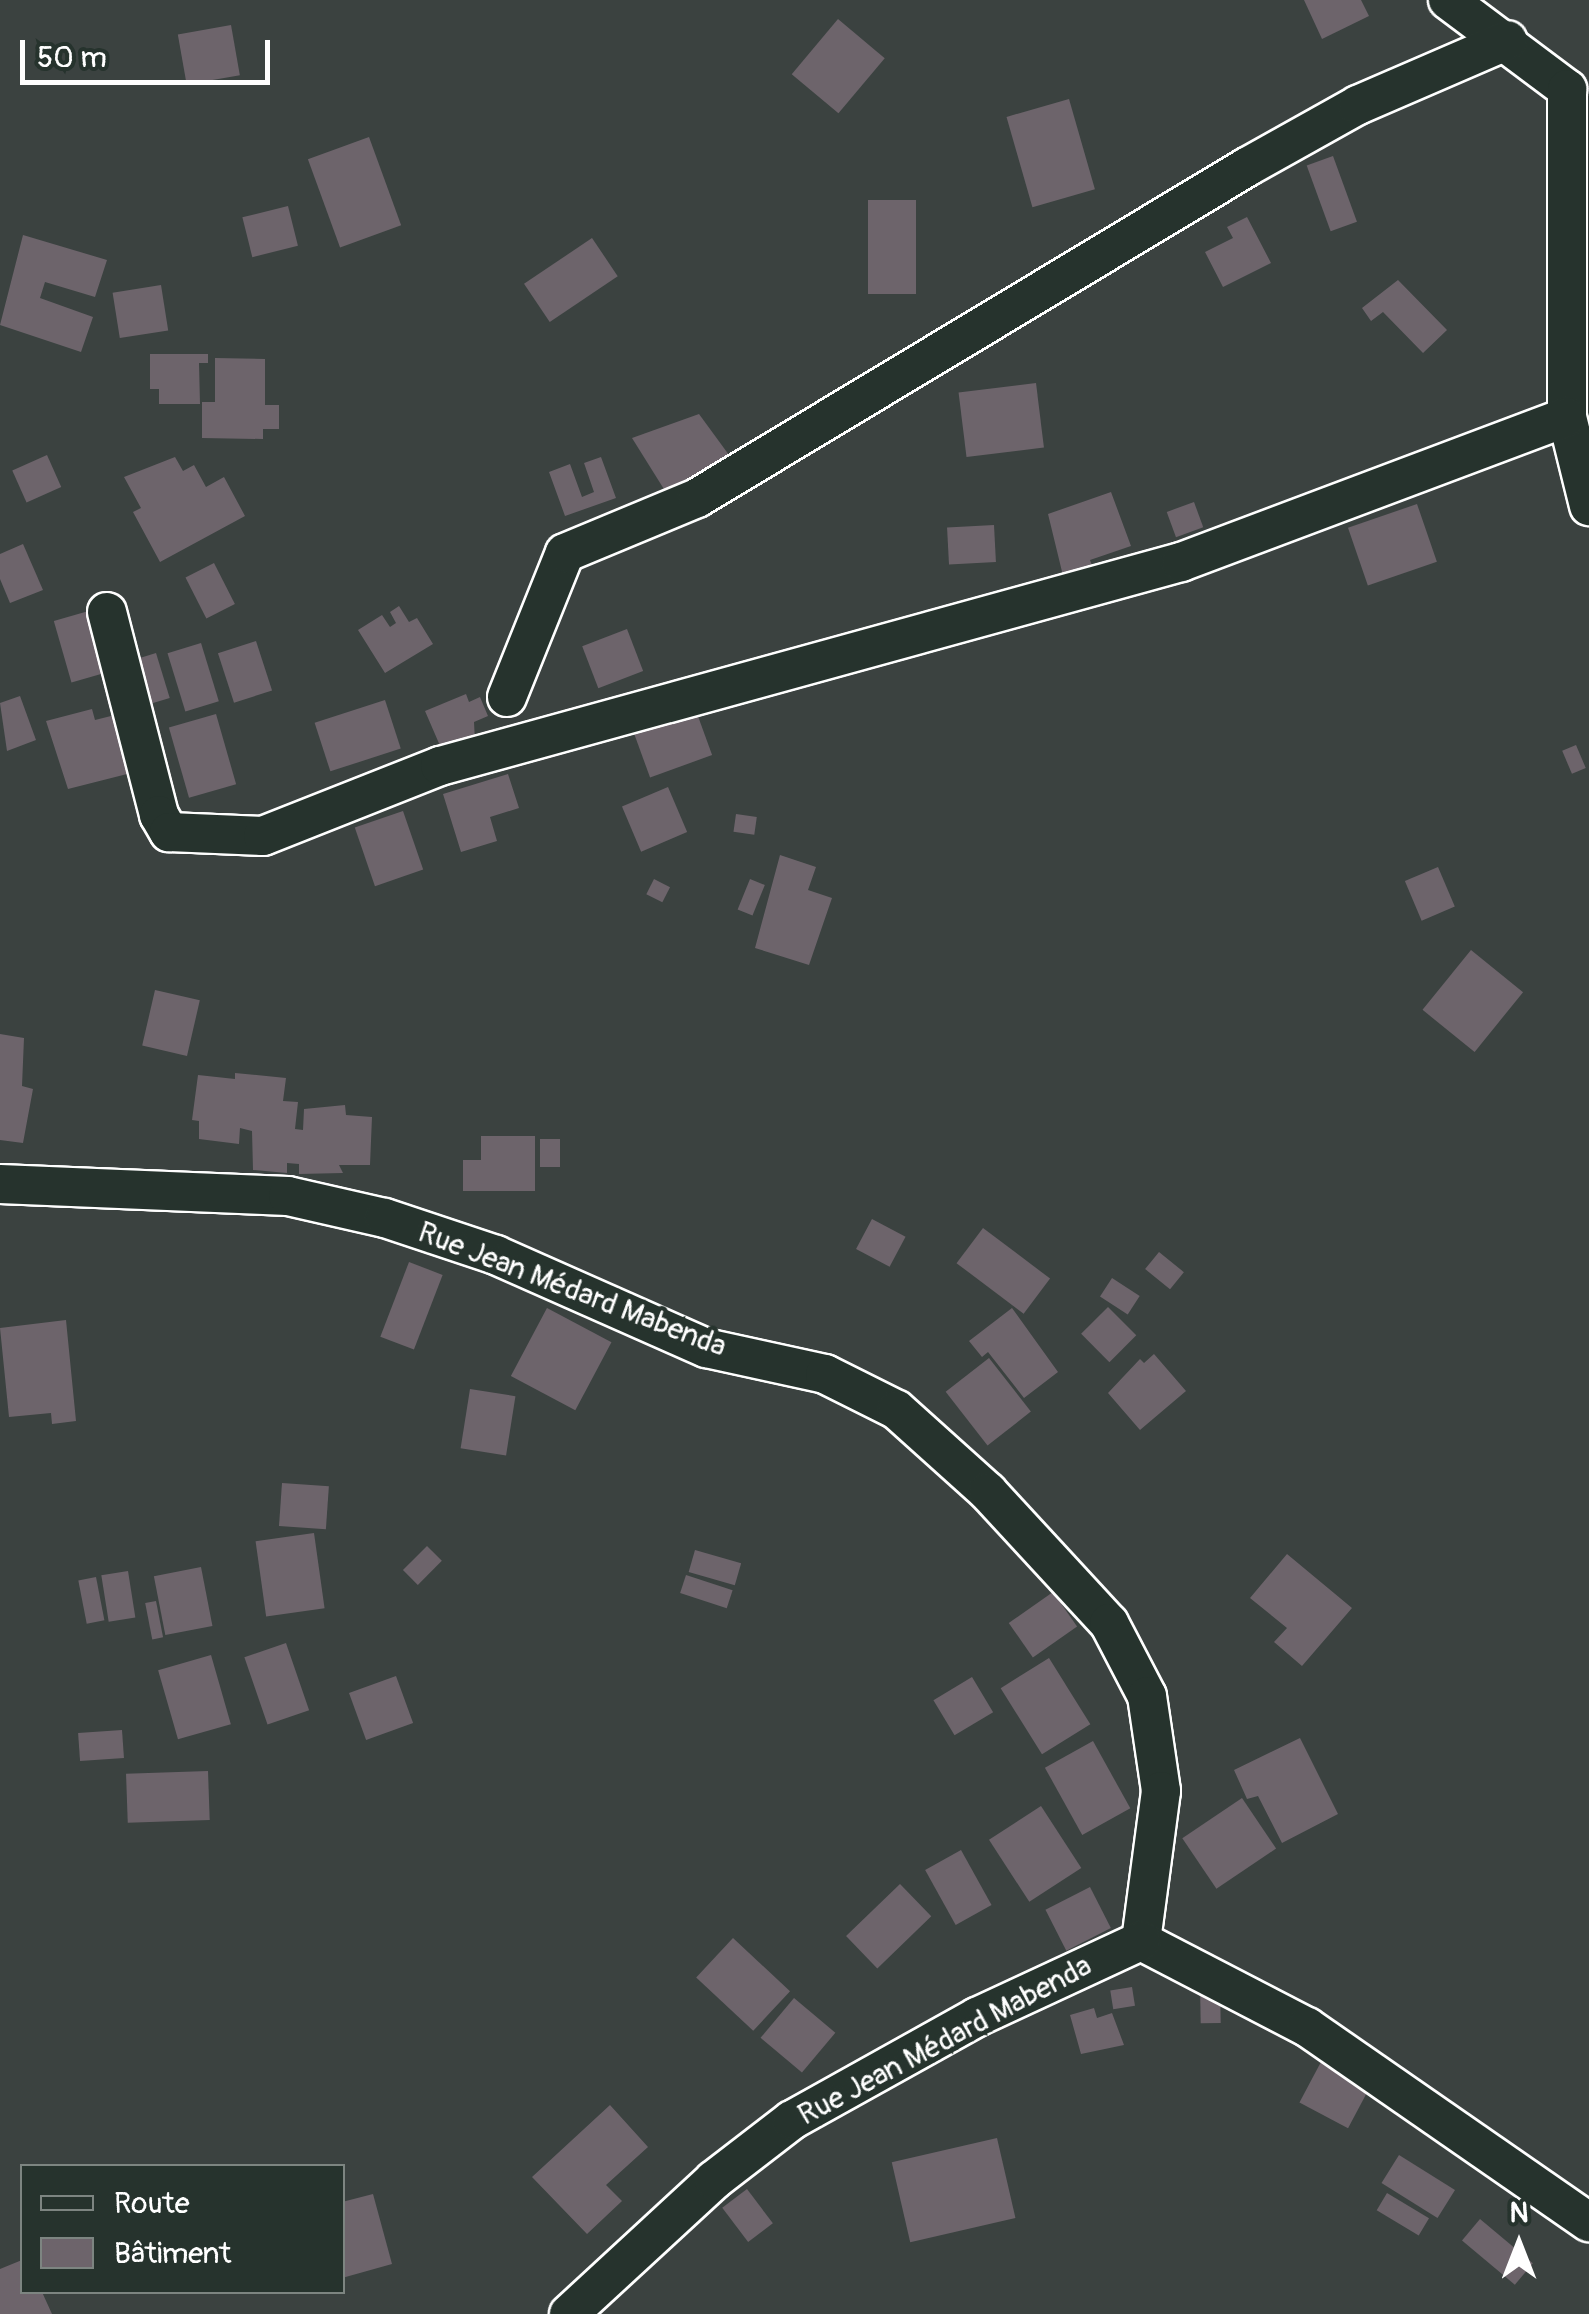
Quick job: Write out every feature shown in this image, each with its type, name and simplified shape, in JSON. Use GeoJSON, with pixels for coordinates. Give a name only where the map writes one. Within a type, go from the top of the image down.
{"type":"FeatureCollection","features":[{"type":"Feature","properties":{"kind":"street"},"geometry":{"type":"LineString","coordinates":[[1448,0],[1508,40],[1578,96],[1568,417],[1589,506]]}},
{"type":"Feature","properties":{"kind":"street"},"geometry":{"type":"LineString","coordinates":[[508,697],[565,553],[697,498],[1247,167],[1358,105],[1508,40]]}},
{"type":"Feature","properties":{"kind":"street"},"geometry":{"type":"LineString","coordinates":[[107,612],[159,816],[169,832],[263,836],[440,766],[1181,562],[1568,417]]}},
{"type":"Feature","properties":{"kind":"street","name":"Rue Jean Médard Mabenda"},"geometry":{"type":"LineString","coordinates":[[0,1184],[288,1196],[384,1218],[496,1255],[706,1348],[825,1374],[897,1410],[988,1492],[1109,1623],[1147,1696],[1161,1791],[1142,1940],[977,2016],[792,2120],[714,2180],[568,2314]]}},
{"type":"Feature","properties":{"kind":"street"},"geometry":{"type":"LineString","coordinates":[[1142,1940],[1308,2027],[1589,2222]]}},
{"type":"Feature","properties":{"kind":"building"},"geometry":{"type":"Polygon","coordinates":[[[1304,0],[1361,0],[1369,16],[1322,39],[1304,0]]]}},
{"type":"Feature","properties":{"kind":"building"},"geometry":{"type":"Polygon","coordinates":[[[838,19],[885,58],[838,113],[792,74],[838,19]]]}},
{"type":"Feature","properties":{"kind":"building"},"geometry":{"type":"Polygon","coordinates":[[[231,25],[240,75],[187,85],[178,34],[231,25]]]}},
{"type":"Feature","properties":{"kind":"building"},"geometry":{"type":"Polygon","coordinates":[[[1069,99],[1095,189],[1032,207],[1007,117],[1069,99]]]}},
{"type":"Feature","properties":{"kind":"building"},"geometry":{"type":"Polygon","coordinates":[[[369,137],[401,225],[340,248],[308,159],[369,137]]]}},
{"type":"Feature","properties":{"kind":"building"},"geometry":{"type":"Polygon","coordinates":[[[1333,156],[1357,222],[1331,231],[1307,166],[1333,156]]]}},
{"type":"Feature","properties":{"kind":"building"},"geometry":{"type":"Polygon","coordinates":[[[868,200],[916,200],[916,294],[868,294],[868,200]]]}},
{"type":"Feature","properties":{"kind":"building"},"geometry":{"type":"Polygon","coordinates":[[[288,206],[298,246],[252,257],[242,217],[288,206]]]}},
{"type":"Feature","properties":{"kind":"building"},"geometry":{"type":"Polygon","coordinates":[[[1247,217],[1271,263],[1223,287],[1205,252],[1233,238],[1227,227],[1247,217]]]}},
{"type":"Feature","properties":{"kind":"building"},"geometry":{"type":"Polygon","coordinates":[[[23,235],[107,260],[95,297],[45,282],[40,298],[93,317],[81,352],[0,325],[23,235]]]}},
{"type":"Feature","properties":{"kind":"building"},"geometry":{"type":"Polygon","coordinates":[[[592,238],[618,276],[550,322],[524,284],[592,238]]]}},
{"type":"Feature","properties":{"kind":"building"},"geometry":{"type":"Polygon","coordinates":[[[1398,280],[1447,330],[1423,353],[1383,312],[1371,321],[1362,308],[1398,280]]]}},
{"type":"Feature","properties":{"kind":"building"},"geometry":{"type":"Polygon","coordinates":[[[161,285],[168,330],[120,338],[113,293],[161,285]]]}},
{"type":"Feature","properties":{"kind":"building"},"geometry":{"type":"Polygon","coordinates":[[[150,354],[208,354],[208,363],[199,363],[200,404],[159,404],[159,389],[150,389],[150,354]]]}},
{"type":"Feature","properties":{"kind":"building"},"geometry":{"type":"Polygon","coordinates":[[[215,358],[265,359],[265,405],[279,405],[279,429],[263,429],[263,439],[202,438],[202,402],[215,402],[215,358]]]}},
{"type":"Feature","properties":{"kind":"building"},"geometry":{"type":"Polygon","coordinates":[[[1036,383],[1044,448],[967,457],[959,393],[1036,383]]]}},
{"type":"Feature","properties":{"kind":"building"},"geometry":{"type":"Polygon","coordinates":[[[699,414],[729,455],[667,494],[632,438],[699,414]]]}},
{"type":"Feature","properties":{"kind":"building"},"geometry":{"type":"Polygon","coordinates":[[[47,455],[61,487],[27,502],[12,470],[47,455]]]}},
{"type":"Feature","properties":{"kind":"building"},"geometry":{"type":"Polygon","coordinates":[[[175,457],[183,471],[194,465],[206,487],[224,477],[245,516],[160,562],[133,512],[141,508],[124,477],[175,457]]]}},
{"type":"Feature","properties":{"kind":"building"},"geometry":{"type":"Polygon","coordinates":[[[601,457],[616,498],[565,516],[549,472],[570,464],[582,497],[594,492],[584,463],[601,457]]]}},
{"type":"Feature","properties":{"kind":"building"},"geometry":{"type":"Polygon","coordinates":[[[1111,492],[1131,546],[1090,560],[1095,574],[1065,584],[1048,514],[1111,492]]]}},
{"type":"Feature","properties":{"kind":"building"},"geometry":{"type":"Polygon","coordinates":[[[1194,502],[1203,527],[1176,537],[1167,512],[1194,502]]]}},
{"type":"Feature","properties":{"kind":"building"},"geometry":{"type":"Polygon","coordinates":[[[1417,504],[1437,562],[1368,585],[1348,528],[1417,504]]]}},
{"type":"Feature","properties":{"kind":"building"},"geometry":{"type":"Polygon","coordinates":[[[994,525],[996,562],[949,564],[947,527],[994,525]]]}},
{"type":"Feature","properties":{"kind":"building"},"geometry":{"type":"Polygon","coordinates":[[[23,544],[43,590],[10,603],[0,579],[0,554],[23,544]]]}},
{"type":"Feature","properties":{"kind":"building"},"geometry":{"type":"Polygon","coordinates":[[[214,563],[235,604],[206,619],[185,578],[214,563]]]}},
{"type":"Feature","properties":{"kind":"building"},"geometry":{"type":"Polygon","coordinates":[[[399,606],[409,622],[417,618],[433,644],[385,673],[358,630],[382,615],[390,627],[396,623],[390,612],[399,606]]]}},
{"type":"Feature","properties":{"kind":"building"},"geometry":{"type":"Polygon","coordinates":[[[99,608],[117,670],[71,682],[54,621],[99,608]]]}},
{"type":"Feature","properties":{"kind":"building"},"geometry":{"type":"Polygon","coordinates":[[[627,629],[643,671],[598,688],[582,646],[627,629]]]}},
{"type":"Feature","properties":{"kind":"building"},"geometry":{"type":"Polygon","coordinates":[[[256,641],[272,690],[234,703],[218,653],[256,641]]]}},
{"type":"Feature","properties":{"kind":"building"},"geometry":{"type":"Polygon","coordinates":[[[201,643],[219,701],[185,712],[168,653],[201,643]]]}},
{"type":"Feature","properties":{"kind":"building"},"geometry":{"type":"Polygon","coordinates":[[[156,653],[170,698],[144,706],[130,661],[156,653]]]}},
{"type":"Feature","properties":{"kind":"building"},"geometry":{"type":"Polygon","coordinates":[[[466,694],[469,702],[480,697],[488,716],[474,722],[475,742],[444,755],[425,711],[466,694]]]}},
{"type":"Feature","properties":{"kind":"building"},"geometry":{"type":"Polygon","coordinates":[[[20,696],[36,740],[7,751],[0,703],[20,696]]]}},
{"type":"Feature","properties":{"kind":"building"},"geometry":{"type":"Polygon","coordinates":[[[385,700],[401,749],[330,771],[315,723],[385,700]]]}},
{"type":"Feature","properties":{"kind":"building"},"geometry":{"type":"Polygon","coordinates":[[[695,708],[712,755],[650,778],[633,731],[695,708]]]}},
{"type":"Feature","properties":{"kind":"building"},"geometry":{"type":"Polygon","coordinates":[[[92,709],[95,720],[119,714],[135,772],[68,789],[46,721],[92,709]]]}},
{"type":"Feature","properties":{"kind":"building"},"geometry":{"type":"Polygon","coordinates":[[[216,714],[236,784],[189,798],[169,728],[216,714]]]}},
{"type":"Feature","properties":{"kind":"building"},"geometry":{"type":"Polygon","coordinates":[[[1576,745],[1586,768],[1572,774],[1562,751],[1576,745]]]}},
{"type":"Feature","properties":{"kind":"building"},"geometry":{"type":"Polygon","coordinates":[[[508,774],[519,808],[490,817],[497,841],[461,852],[443,794],[508,774]]]}},
{"type":"Feature","properties":{"kind":"building"},"geometry":{"type":"Polygon","coordinates":[[[668,787],[687,832],[641,852],[622,807],[668,787]]]}},
{"type":"Feature","properties":{"kind":"building"},"geometry":{"type":"Polygon","coordinates":[[[403,811],[423,870],[375,886],[355,828],[403,811]]]}},
{"type":"Feature","properties":{"kind":"building"},"geometry":{"type":"Polygon","coordinates":[[[736,814],[757,817],[754,835],[733,832],[736,814]]]}},
{"type":"Feature","properties":{"kind":"building"},"geometry":{"type":"Polygon","coordinates":[[[780,855],[816,867],[808,890],[832,898],[809,965],[755,948],[780,855]]]}},
{"type":"Feature","properties":{"kind":"building"},"geometry":{"type":"Polygon","coordinates":[[[1438,867],[1455,907],[1422,921],[1405,881],[1438,867]]]}},
{"type":"Feature","properties":{"kind":"building"},"geometry":{"type":"Polygon","coordinates":[[[654,879],[670,887],[662,902],[646,894],[654,879]]]}},
{"type":"Feature","properties":{"kind":"building"},"geometry":{"type":"Polygon","coordinates":[[[750,879],[765,885],[752,916],[738,910],[750,879]]]}},
{"type":"Feature","properties":{"kind":"building"},"geometry":{"type":"Polygon","coordinates":[[[1471,950],[1523,992],[1475,1052],[1423,1010],[1471,950]]]}},
{"type":"Feature","properties":{"kind":"building"},"geometry":{"type":"Polygon","coordinates":[[[155,990],[200,1000],[187,1056],[142,1046],[155,990]]]}},
{"type":"Feature","properties":{"kind":"building"},"geometry":{"type":"Polygon","coordinates":[[[0,1034],[24,1038],[22,1086],[33,1089],[23,1143],[0,1140],[0,1034]]]}},
{"type":"Feature","properties":{"kind":"building"},"geometry":{"type":"Polygon","coordinates":[[[235,1073],[286,1078],[283,1101],[298,1102],[295,1129],[303,1130],[304,1109],[345,1105],[346,1115],[372,1117],[370,1165],[339,1165],[343,1173],[299,1174],[299,1164],[287,1163],[287,1173],[253,1170],[252,1131],[240,1128],[239,1144],[199,1139],[199,1121],[192,1120],[198,1075],[235,1079],[235,1073]]]}},
{"type":"Feature","properties":{"kind":"building"},"geometry":{"type":"Polygon","coordinates":[[[481,1136],[535,1136],[535,1191],[463,1191],[463,1160],[481,1160],[481,1136]]]}},
{"type":"Feature","properties":{"kind":"building"},"geometry":{"type":"Polygon","coordinates":[[[540,1139],[560,1139],[560,1167],[540,1167],[540,1139]]]}},
{"type":"Feature","properties":{"kind":"building"},"geometry":{"type":"Polygon","coordinates":[[[872,1219],[906,1237],[890,1267],[856,1249],[872,1219]]]}},
{"type":"Feature","properties":{"kind":"building"},"geometry":{"type":"Polygon","coordinates":[[[983,1228],[1050,1279],[1024,1314],[957,1263],[983,1228]]]}},
{"type":"Feature","properties":{"kind":"building"},"geometry":{"type":"Polygon","coordinates":[[[1159,1252],[1184,1272],[1170,1289],[1145,1269],[1159,1252]]]}},
{"type":"Feature","properties":{"kind":"building"},"geometry":{"type":"Polygon","coordinates":[[[409,1262],[443,1275],[414,1350],[380,1337],[409,1262]]]}},
{"type":"Feature","properties":{"kind":"building"},"geometry":{"type":"Polygon","coordinates":[[[1112,1278],[1140,1296],[1128,1314],[1100,1296],[1112,1278]]]}},
{"type":"Feature","properties":{"kind":"building"},"geometry":{"type":"Polygon","coordinates":[[[1108,1307],[1136,1335],[1109,1362],[1081,1334],[1108,1307]]]}},
{"type":"Feature","properties":{"kind":"building"},"geometry":{"type":"Polygon","coordinates":[[[547,1308],[611,1342],[575,1410],[511,1376],[547,1308]]]}},
{"type":"Feature","properties":{"kind":"building"},"geometry":{"type":"Polygon","coordinates":[[[1012,1308],[1058,1372],[1024,1398],[988,1352],[982,1357],[969,1341],[1012,1308]]]}},
{"type":"Feature","properties":{"kind":"building"},"geometry":{"type":"Polygon","coordinates":[[[66,1320],[76,1421],[52,1424],[51,1413],[9,1417],[0,1328],[66,1320]]]}},
{"type":"Feature","properties":{"kind":"building"},"geometry":{"type":"Polygon","coordinates":[[[1154,1354],[1186,1391],[1140,1430],[1108,1393],[1140,1359],[1144,1363],[1154,1354]]]}},
{"type":"Feature","properties":{"kind":"building"},"geometry":{"type":"Polygon","coordinates":[[[989,1358],[1031,1412],[988,1445],[946,1392],[989,1358]]]}},
{"type":"Feature","properties":{"kind":"building"},"geometry":{"type":"Polygon","coordinates":[[[470,1389],[515,1396],[506,1455],[461,1448],[470,1389]]]}},
{"type":"Feature","properties":{"kind":"building"},"geometry":{"type":"Polygon","coordinates":[[[282,1483],[329,1486],[326,1529],[279,1526],[282,1483]]]}},
{"type":"Feature","properties":{"kind":"building"},"geometry":{"type":"Polygon","coordinates":[[[314,1533],[325,1608],[266,1616],[256,1541],[314,1533]]]}},
{"type":"Feature","properties":{"kind":"building"},"geometry":{"type":"Polygon","coordinates":[[[427,1546],[442,1561],[418,1585],[403,1570],[427,1546]]]}},
{"type":"Feature","properties":{"kind":"building"},"geometry":{"type":"Polygon","coordinates":[[[695,1550],[741,1563],[735,1585],[689,1572],[695,1550]]]}},
{"type":"Feature","properties":{"kind":"building"},"geometry":{"type":"Polygon","coordinates":[[[1287,1554],[1352,1608],[1302,1666],[1274,1642],[1287,1628],[1250,1598],[1287,1554]]]}},
{"type":"Feature","properties":{"kind":"building"},"geometry":{"type":"Polygon","coordinates":[[[201,1567],[212,1626],[165,1635],[154,1576],[201,1567]]]}},
{"type":"Feature","properties":{"kind":"building"},"geometry":{"type":"Polygon","coordinates":[[[128,1571],[135,1617],[109,1622],[101,1575],[128,1571]]]}},
{"type":"Feature","properties":{"kind":"building"},"geometry":{"type":"Polygon","coordinates":[[[686,1575],[733,1590],[727,1608],[680,1593],[686,1575]]]}},
{"type":"Feature","properties":{"kind":"building"},"geometry":{"type":"Polygon","coordinates":[[[96,1577],[104,1620],[87,1624],[78,1580],[96,1577]]]}},
{"type":"Feature","properties":{"kind":"building"},"geometry":{"type":"Polygon","coordinates":[[[1053,1592],[1077,1626],[1033,1657],[1009,1623],[1053,1592]]]}},
{"type":"Feature","properties":{"kind":"building"},"geometry":{"type":"Polygon","coordinates":[[[156,1601],[163,1637],[152,1639],[145,1603],[156,1601]]]}},
{"type":"Feature","properties":{"kind":"building"},"geometry":{"type":"Polygon","coordinates":[[[286,1643],[309,1710],[268,1724],[244,1657],[286,1643]]]}},
{"type":"Feature","properties":{"kind":"building"},"geometry":{"type":"Polygon","coordinates":[[[211,1655],[231,1724],[178,1739],[158,1670],[211,1655]]]}},
{"type":"Feature","properties":{"kind":"building"},"geometry":{"type":"Polygon","coordinates":[[[1049,1658],[1090,1724],[1042,1754],[1001,1688],[1049,1658]]]}},
{"type":"Feature","properties":{"kind":"building"},"geometry":{"type":"Polygon","coordinates":[[[396,1676],[413,1723],[366,1740],[349,1693],[396,1676]]]}},
{"type":"Feature","properties":{"kind":"building"},"geometry":{"type":"Polygon","coordinates":[[[972,1677],[993,1712],[955,1735],[933,1700],[972,1677]]]}},
{"type":"Feature","properties":{"kind":"building"},"geometry":{"type":"Polygon","coordinates":[[[122,1730],[124,1758],[80,1761],[78,1733],[122,1730]]]}},
{"type":"Feature","properties":{"kind":"building"},"geometry":{"type":"Polygon","coordinates":[[[1300,1738],[1338,1814],[1282,1843],[1258,1796],[1247,1799],[1234,1770],[1300,1738]]]}},
{"type":"Feature","properties":{"kind":"building"},"geometry":{"type":"Polygon","coordinates":[[[1093,1741],[1130,1808],[1082,1835],[1045,1768],[1093,1741]]]}},
{"type":"Feature","properties":{"kind":"building"},"geometry":{"type":"Polygon","coordinates":[[[208,1771],[210,1820],[128,1823],[126,1774],[208,1771]]]}},
{"type":"Feature","properties":{"kind":"building"},"geometry":{"type":"Polygon","coordinates":[[[1242,1798],[1276,1849],[1216,1889],[1182,1838],[1242,1798]]]}},
{"type":"Feature","properties":{"kind":"building"},"geometry":{"type":"Polygon","coordinates":[[[1041,1806],[1081,1868],[1029,1902],[989,1840],[1041,1806]]]}},
{"type":"Feature","properties":{"kind":"building"},"geometry":{"type":"Polygon","coordinates":[[[961,1850],[992,1905],[956,1925],[925,1870],[961,1850]]]}},
{"type":"Feature","properties":{"kind":"building"},"geometry":{"type":"Polygon","coordinates":[[[900,1884],[931,1916],[877,1968],[846,1936],[900,1884]]]}},
{"type":"Feature","properties":{"kind":"building"},"geometry":{"type":"Polygon","coordinates":[[[1090,1887],[1111,1928],[1066,1951],[1045,1910],[1090,1887]]]}},
{"type":"Feature","properties":{"kind":"building"},"geometry":{"type":"Polygon","coordinates":[[[733,1938],[790,1991],[753,2031],[696,1977],[733,1938]]]}},
{"type":"Feature","properties":{"kind":"building"},"geometry":{"type":"Polygon","coordinates":[[[1200,1983],[1220,1983],[1221,2023],[1201,2023],[1200,1983]]]}},
{"type":"Feature","properties":{"kind":"building"},"geometry":{"type":"Polygon","coordinates":[[[1132,1987],[1135,2006],[1113,2009],[1110,1990],[1132,1987]]]}},
{"type":"Feature","properties":{"kind":"building"},"geometry":{"type":"Polygon","coordinates":[[[794,1998],[835,2033],[802,2073],[761,2038],[794,1998]]]}},
{"type":"Feature","properties":{"kind":"building"},"geometry":{"type":"Polygon","coordinates":[[[1094,2008],[1097,2018],[1112,2013],[1124,2045],[1081,2054],[1070,2015],[1094,2008]]]}},
{"type":"Feature","properties":{"kind":"building"},"geometry":{"type":"Polygon","coordinates":[[[1322,2060],[1371,2086],[1348,2128],[1299,2102],[1322,2060]]]}},
{"type":"Feature","properties":{"kind":"building"},"geometry":{"type":"Polygon","coordinates":[[[610,2105],[648,2147],[606,2185],[622,2201],[587,2234],[532,2177],[610,2105]]]}},
{"type":"Feature","properties":{"kind":"building"},"geometry":{"type":"Polygon","coordinates":[[[997,2138],[1015,2218],[910,2242],[892,2162],[997,2138]]]}},
{"type":"Feature","properties":{"kind":"building"},"geometry":{"type":"Polygon","coordinates":[[[1399,2155],[1455,2190],[1437,2218],[1382,2183],[1399,2155]]]}},
{"type":"Feature","properties":{"kind":"building"},"geometry":{"type":"Polygon","coordinates":[[[747,2189],[773,2223],[748,2242],[722,2208],[747,2189]]]}},
{"type":"Feature","properties":{"kind":"building"},"geometry":{"type":"Polygon","coordinates":[[[1387,2193],[1429,2218],[1419,2235],[1377,2210],[1387,2193]]]}},
{"type":"Feature","properties":{"kind":"building"},"geometry":{"type":"Polygon","coordinates":[[[373,2194],[392,2264],[345,2277],[345,2201],[373,2194]]]}},
{"type":"Feature","properties":{"kind":"building"},"geometry":{"type":"Polygon","coordinates":[[[1480,2219],[1533,2263],[1515,2285],[1462,2240],[1480,2219]]]}},
{"type":"Feature","properties":{"kind":"building"},"geometry":{"type":"Polygon","coordinates":[[[20,2261],[20,2294],[43,2294],[52,2314],[0,2314],[0,2269],[20,2261]]]}}]}
